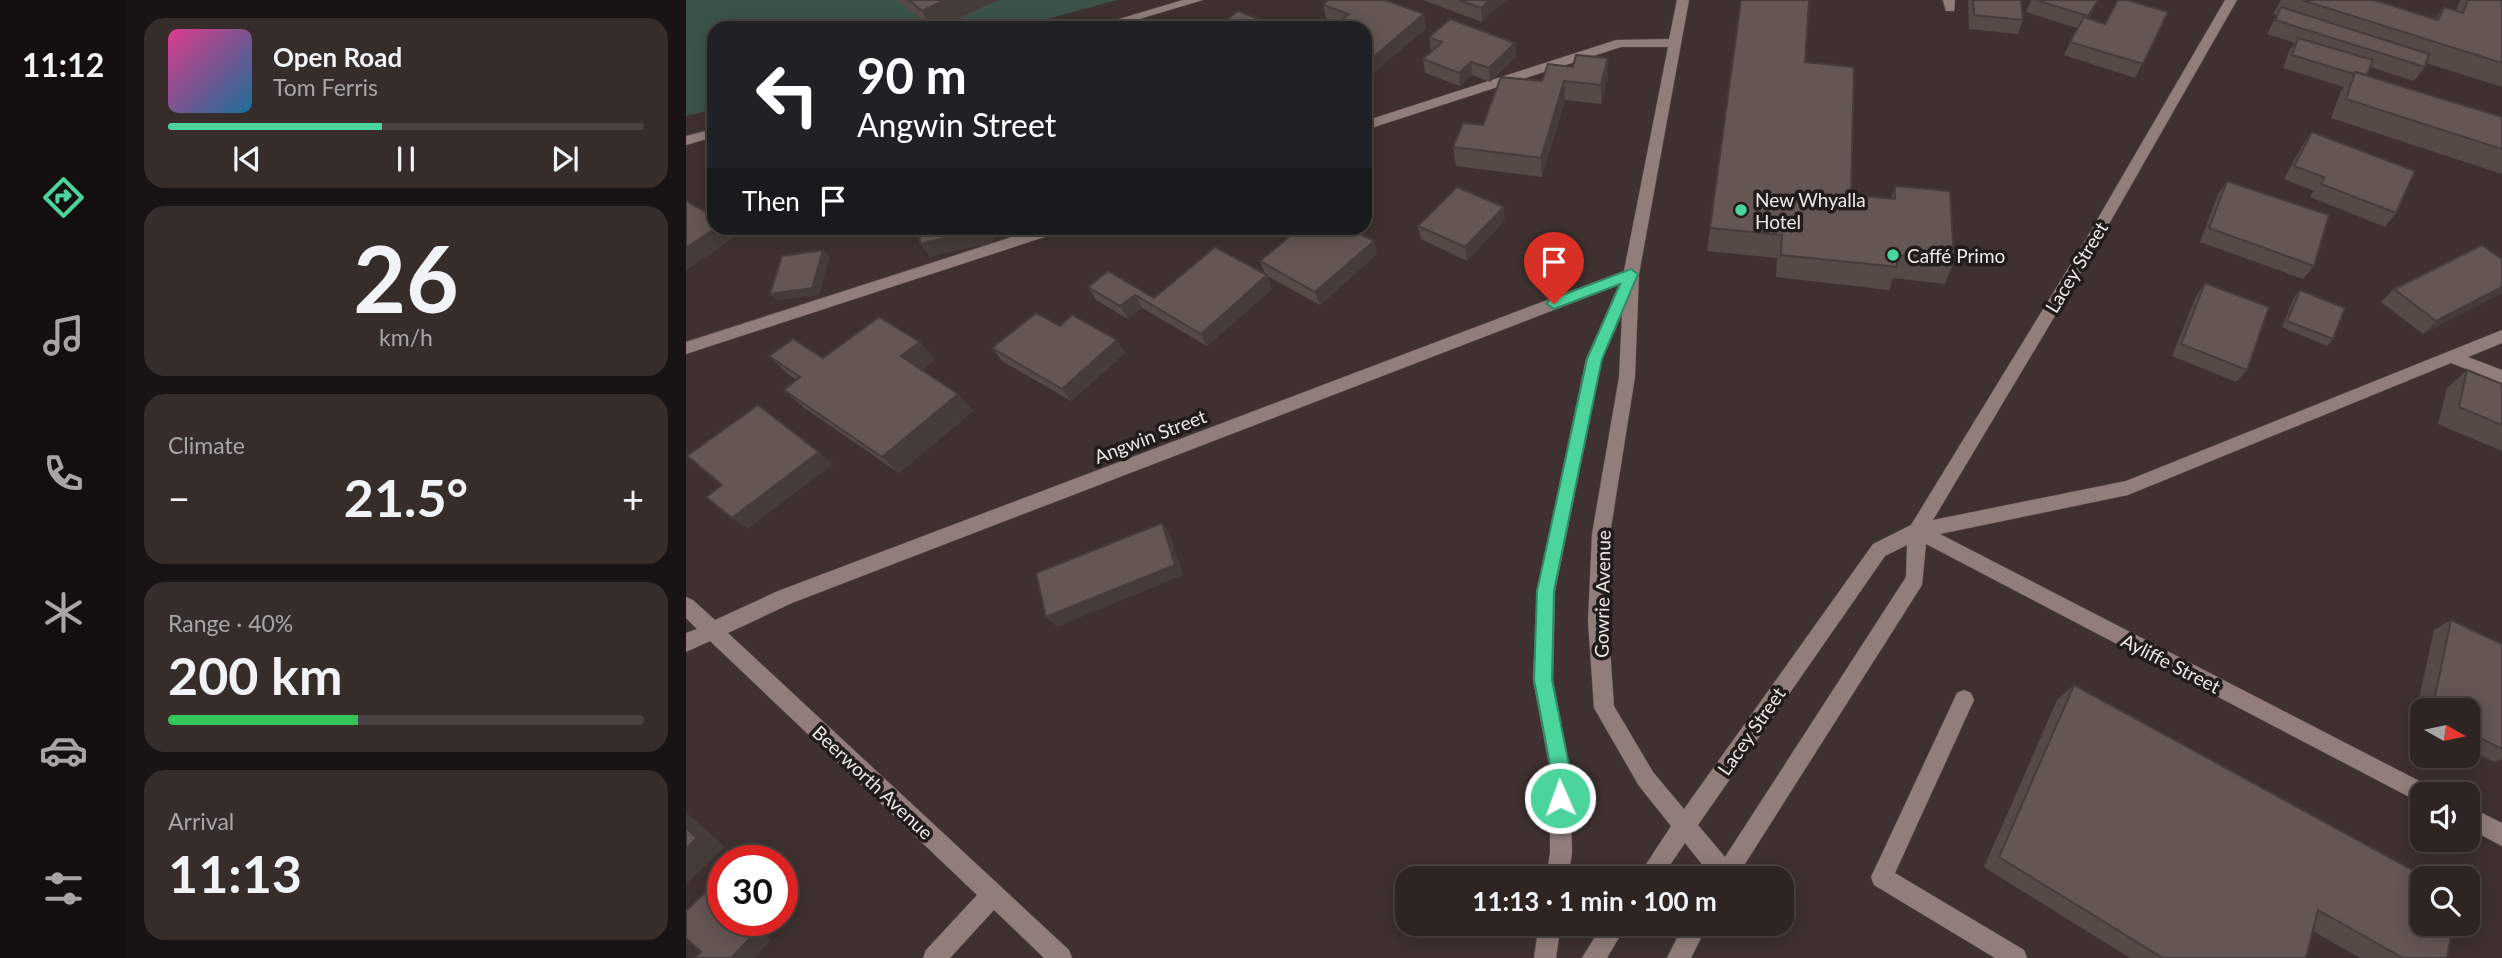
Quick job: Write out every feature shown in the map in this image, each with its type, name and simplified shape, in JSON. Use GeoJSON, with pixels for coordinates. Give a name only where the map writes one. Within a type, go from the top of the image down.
{"type":"FeatureCollection","features":[{"type":"Feature","properties":{"kind":"street"},"geometry":{"type":"LineString","coordinates":[[1120,21],[1197,0]]}},
{"type":"Feature","properties":{"kind":"street","name":"Gowrie Avenue"},"geometry":{"type":"LineString","coordinates":[[1683,0],[1631,274],[1627,377],[1601,534],[1598,621],[1604,708],[1646,779],[1716,866]]}},
{"type":"Feature","properties":{"kind":"street","name":"Lacey Street"},"geometry":{"type":"LineString","coordinates":[[1732,866],[1915,579],[1917,531],[2088,248],[2231,0]]}},
{"type":"Feature","properties":{"kind":"street"},"geometry":{"type":"LineString","coordinates":[[1372,125],[1620,43],[1675,43]]}},
{"type":"Feature","properties":{"kind":"street"},"geometry":{"type":"LineString","coordinates":[[686,141],[707,135]]}},
{"type":"Feature","properties":{"kind":"street"},"geometry":{"type":"LineString","coordinates":[[686,348],[1033,235]]}},
{"type":"Feature","properties":{"kind":"street","name":"Gowrie Avenue"},"geometry":{"type":"LineString","coordinates":[[1559,866],[1560,770],[1543,680],[1546,591],[1594,359],[1631,274]]}},
{"type":"Feature","properties":{"kind":"street","name":"Angwin Street"},"geometry":{"type":"LineString","coordinates":[[686,643],[785,597],[1631,274]]}},
{"type":"Feature","properties":{"kind":"street"},"geometry":{"type":"LineString","coordinates":[[1917,531],[2128,488],[2502,336]]}},
{"type":"Feature","properties":{"kind":"street"},"geometry":{"type":"LineString","coordinates":[[2452,356],[2502,377]]}},
{"type":"Feature","properties":{"kind":"street","name":"Lacey Street"},"geometry":{"type":"LineString","coordinates":[[1656,866],[1879,550],[1917,531]]}},
{"type":"Feature","properties":{"kind":"street","name":"Ayliffe Street"},"geometry":{"type":"LineString","coordinates":[[1917,531],[2410,787]]}},
{"type":"Feature","properties":{"kind":"street","name":"Beerworth Avenue"},"geometry":{"type":"LineString","coordinates":[[686,606],[1061,958]]}},
{"type":"Feature","properties":{"kind":"street"},"geometry":{"type":"LineString","coordinates":[[1964,700],[1882,877],[2016,958]]}},
{"type":"Feature","properties":{"kind":"street"},"geometry":{"type":"LineString","coordinates":[[2480,823],[2502,835]]}},
{"type":"Feature","properties":{"kind":"street"},"geometry":{"type":"LineString","coordinates":[[934,958],[993,894]]}},
{"type":"Feature","properties":{"kind":"street"},"geometry":{"type":"LineString","coordinates":[[1545,958],[1548,936]]}},
{"type":"Feature","properties":{"kind":"street"},"geometry":{"type":"LineString","coordinates":[[1593,958],[1608,936]]}},
{"type":"Feature","properties":{"kind":"street"},"geometry":{"type":"LineString","coordinates":[[1678,958],[1691,936]]}},
{"type":"Feature","properties":{"kind":"green space"},"geometry":{"type":"Polygon","coordinates":[[[686,0],[1117,0],[1040,21],[707,21],[707,111],[686,116],[686,0]]]}},
{"type":"Feature","properties":{"kind":"building"},"geometry":{"type":"Polygon","coordinates":[[[909,0],[945,0],[922,11],[909,0]]]}},
{"type":"Feature","properties":{"kind":"building"},"geometry":{"type":"Polygon","coordinates":[[[1328,0],[1385,0],[1424,14],[1372,58],[1372,21],[1340,21],[1349,14],[1323,5],[1328,0]]]}},
{"type":"Feature","properties":{"kind":"building"},"geometry":{"type":"Polygon","coordinates":[[[1458,0],[1490,0],[1481,8],[1458,0]]]}},
{"type":"Feature","properties":{"kind":"building"},"geometry":{"type":"Polygon","coordinates":[[[1741,0],[1809,0],[1805,62],[1854,67],[1851,195],[1895,199],[1895,186],[1950,191],[1954,261],[1897,255],[1897,267],[1781,255],[1782,235],[1710,228],[1741,0]]]}},
{"type":"Feature","properties":{"kind":"building"},"geometry":{"type":"Polygon","coordinates":[[[1973,0],[2021,0],[2023,20],[1974,15],[1973,0]]]}},
{"type":"Feature","properties":{"kind":"building"},"geometry":{"type":"Polygon","coordinates":[[[2036,0],[2098,0],[2088,16],[2036,0]]]}},
{"type":"Feature","properties":{"kind":"building"},"geometry":{"type":"Polygon","coordinates":[[[2118,0],[2127,0],[2168,12],[2143,64],[2070,42],[2084,17],[2105,24],[2118,0]]]}},
{"type":"Feature","properties":{"kind":"building"},"geometry":{"type":"Polygon","coordinates":[[[2302,0],[2374,0],[2438,20],[2444,7],[2463,13],[2468,0],[2502,0],[2502,63],[2302,0]]]}},
{"type":"Feature","properties":{"kind":"building"},"geometry":{"type":"Polygon","coordinates":[[[2281,7],[2429,54],[2425,67],[2275,20],[2281,7]]]}},
{"type":"Feature","properties":{"kind":"building"},"geometry":{"type":"Polygon","coordinates":[[[1238,11],[1263,21],[1225,21],[1238,11]]]}},
{"type":"Feature","properties":{"kind":"building"},"geometry":{"type":"Polygon","coordinates":[[[1450,19],[1515,43],[1489,68],[1471,62],[1459,73],[1423,59],[1442,42],[1429,37],[1450,19]]]}},
{"type":"Feature","properties":{"kind":"building"},"geometry":{"type":"Polygon","coordinates":[[[2298,38],[2373,60],[2367,75],[2354,74],[2292,55],[2298,38]]]}},
{"type":"Feature","properties":{"kind":"building"},"geometry":{"type":"Polygon","coordinates":[[[1576,55],[1608,58],[1601,85],[1564,81],[1541,158],[1453,147],[1463,123],[1483,125],[1501,77],[1542,81],[1548,64],[1573,67],[1576,55]]]}},
{"type":"Feature","properties":{"kind":"building"},"geometry":{"type":"Polygon","coordinates":[[[2355,72],[2502,117],[2502,149],[2346,99],[2355,72]]]}},
{"type":"Feature","properties":{"kind":"building"},"geometry":{"type":"Polygon","coordinates":[[[2312,132],[2415,171],[2396,213],[2321,184],[2324,177],[2294,166],[2312,132]]]}},
{"type":"Feature","properties":{"kind":"building"},"geometry":{"type":"Polygon","coordinates":[[[2227,181],[2329,215],[2314,266],[2209,228],[2227,181]]]}},
{"type":"Feature","properties":{"kind":"building"},"geometry":{"type":"Polygon","coordinates":[[[1457,187],[1504,207],[1465,247],[1418,226],[1457,187]]]}},
{"type":"Feature","properties":{"kind":"building"},"geometry":{"type":"Polygon","coordinates":[[[686,201],[707,212],[707,234],[686,248],[686,201]]]}},
{"type":"Feature","properties":{"kind":"building"},"geometry":{"type":"Polygon","coordinates":[[[919,235],[957,235],[920,244],[919,235]]]}},
{"type":"Feature","properties":{"kind":"building"},"geometry":{"type":"Polygon","coordinates":[[[1292,235],[1362,235],[1374,241],[1315,292],[1260,261],[1292,235]]]}},
{"type":"Feature","properties":{"kind":"building"},"geometry":{"type":"Polygon","coordinates":[[[2482,245],[2502,259],[2502,287],[2436,321],[2394,289],[2482,245]]]}},
{"type":"Feature","properties":{"kind":"building"},"geometry":{"type":"Polygon","coordinates":[[[1215,247],[1267,275],[1201,334],[1135,295],[1120,306],[1088,287],[1108,271],[1154,298],[1215,247]]]}},
{"type":"Feature","properties":{"kind":"building"},"geometry":{"type":"Polygon","coordinates":[[[823,250],[812,288],[770,294],[782,256],[823,250]]]}},
{"type":"Feature","properties":{"kind":"building"},"geometry":{"type":"Polygon","coordinates":[[[2205,283],[2269,307],[2247,370],[2181,344],[2205,283]]]}},
{"type":"Feature","properties":{"kind":"building"},"geometry":{"type":"Polygon","coordinates":[[[2300,290],[2345,308],[2333,339],[2287,321],[2300,290]]]}},
{"type":"Feature","properties":{"kind":"building"},"geometry":{"type":"Polygon","coordinates":[[[1036,313],[1060,326],[1072,315],[1117,340],[1062,389],[992,348],[1036,313]]]}},
{"type":"Feature","properties":{"kind":"building"},"geometry":{"type":"Polygon","coordinates":[[[879,317],[920,342],[901,356],[958,394],[882,457],[784,390],[800,377],[769,356],[793,339],[823,358],[879,317]]]}},
{"type":"Feature","properties":{"kind":"building"},"geometry":{"type":"Polygon","coordinates":[[[2467,370],[2502,384],[2502,425],[2459,407],[2467,370]]]}},
{"type":"Feature","properties":{"kind":"building"},"geometry":{"type":"Polygon","coordinates":[[[758,405],[819,452],[732,518],[706,497],[722,485],[687,456],[758,405]]]}},
{"type":"Feature","properties":{"kind":"building"},"geometry":{"type":"Polygon","coordinates":[[[1162,523],[1175,565],[1046,617],[1036,573],[1162,523]]]}},
{"type":"Feature","properties":{"kind":"building"},"geometry":{"type":"Polygon","coordinates":[[[2451,620],[2502,644],[2502,749],[2480,738],[2480,698],[2435,698],[2451,620]]]}},
{"type":"Feature","properties":{"kind":"building"},"geometry":{"type":"Polygon","coordinates":[[[2074,685],[2410,869],[2410,936],[2451,936],[2447,958],[2403,958],[2318,910],[2306,958],[2163,958],[1999,857],[2074,685]]]}},
{"type":"Feature","properties":{"kind":"building"},"geometry":{"type":"Polygon","coordinates":[[[686,828],[697,838],[686,849],[686,828]]]}},
{"type":"Feature","properties":{"kind":"building"},"geometry":{"type":"Polygon","coordinates":[[[707,891],[707,936],[752,936],[731,958],[694,958],[701,952],[686,938],[686,911],[707,891]]]}},
{"type":"Feature","properties":{"kind":"place","name":"New Whyalla Hotel"},"geometry":{"type":"Point","coordinates":[1741,210]}},
{"type":"Feature","properties":{"kind":"place","name":"Caffé Primo"},"geometry":{"type":"Point","coordinates":[1893,255]}},
{"type":"Feature","properties":{"kind":"route"},"geometry":{"type":"LineString","coordinates":[[1554,304],[1631,274],[1594,359],[1546,591],[1543,680],[1560,770],[1560,798]]}}]}
